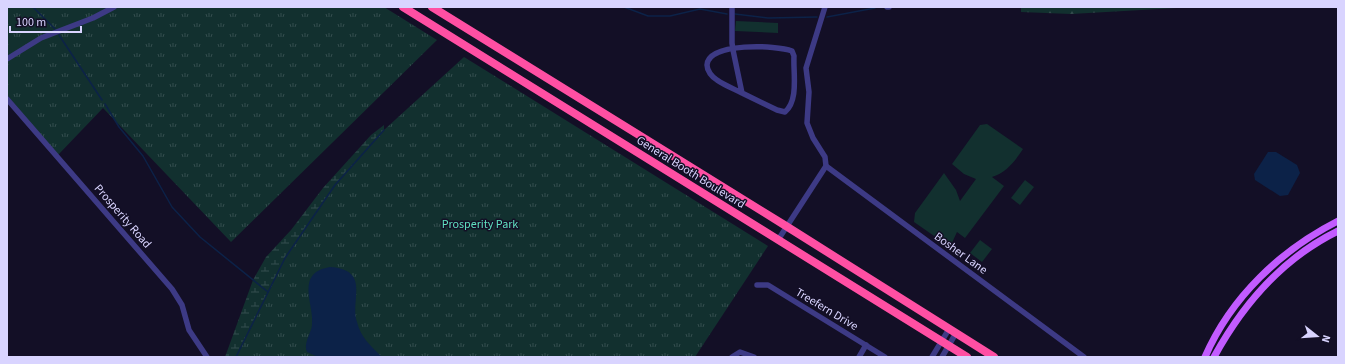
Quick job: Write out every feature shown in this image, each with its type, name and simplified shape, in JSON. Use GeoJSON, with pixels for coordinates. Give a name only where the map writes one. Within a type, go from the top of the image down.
{"type":"FeatureCollection","features":[{"type":"Feature","properties":{"kind":"highway","name":"General Booth Boulevard"},"geometry":{"type":"LineString","coordinates":[[403,7],[967,357]]}},
{"type":"Feature","properties":{"kind":"highway","name":"General Booth Boulevard"},"geometry":{"type":"LineString","coordinates":[[432,7],[786,226],[994,357]]}},
{"type":"Feature","properties":{"kind":"main road"},"geometry":{"type":"LineString","coordinates":[[1205,357],[1227,317],[1266,271],[1299,244],[1338,221]]}},
{"type":"Feature","properties":{"kind":"main road"},"geometry":{"type":"LineString","coordinates":[[1214,357],[1238,317],[1260,289],[1297,256],[1338,231]]}},
{"type":"Feature","properties":{"kind":"street"},"geometry":{"type":"LineString","coordinates":[[7,59],[41,38],[93,18],[114,7]]}},
{"type":"Feature","properties":{"kind":"street"},"geometry":{"type":"LineString","coordinates":[[732,7],[731,28],[733,47],[742,93]]}},
{"type":"Feature","properties":{"kind":"street"},"geometry":{"type":"LineString","coordinates":[[778,240],[826,166],[825,157],[811,134],[807,123],[809,92],[806,68],[825,7]]}},
{"type":"Feature","properties":{"kind":"street"},"geometry":{"type":"LineString","coordinates":[[733,47],[788,49],[792,51],[794,56],[793,100],[790,107],[785,112],[777,110],[742,93],[716,80],[709,72],[707,65],[710,58],[720,50],[733,47]]}},
{"type":"Feature","properties":{"kind":"street","name":"Prosperity Road"},"geometry":{"type":"LineString","coordinates":[[7,99],[172,289],[185,312],[189,330],[207,357]]}},
{"type":"Feature","properties":{"kind":"street","name":"Bosher Lane"},"geometry":{"type":"LineString","coordinates":[[826,166],[1084,357]]}},
{"type":"Feature","properties":{"kind":"street","name":"Treefern Drive"},"geometry":{"type":"LineString","coordinates":[[757,285],[768,285],[885,357]]}},
{"type":"Feature","properties":{"kind":"street"},"geometry":{"type":"LineString","coordinates":[[932,357],[945,343],[952,331]]}},
{"type":"Feature","properties":{"kind":"street"},"geometry":{"type":"LineString","coordinates":[[942,357],[945,343]]}},
{"type":"Feature","properties":{"kind":"street"},"geometry":{"type":"LineString","coordinates":[[859,357],[866,346]]}},
{"type":"Feature","properties":{"kind":"street"},"geometry":{"type":"LineString","coordinates":[[732,357],[740,352],[754,357]]}},
{"type":"Feature","properties":{"kind":"green space"},"geometry":{"type":"Polygon","coordinates":[[[7,7],[384,7],[437,40],[231,242],[103,108],[58,155],[7,95],[7,7]]]}},
{"type":"Feature","properties":{"kind":"green space"},"geometry":{"type":"Polygon","coordinates":[[[1021,7],[1194,7],[1071,14],[1021,12],[1021,7]]]}},
{"type":"Feature","properties":{"kind":"green space"},"geometry":{"type":"Polygon","coordinates":[[[736,21],[778,23],[778,33],[735,31],[736,21]]]}},
{"type":"Feature","properties":{"kind":"green space","name":"Prosperity Park"},"geometry":{"type":"Polygon","coordinates":[[[464,57],[768,246],[695,357],[236,357],[285,258],[335,185],[384,130],[464,57]]]}},
{"type":"Feature","properties":{"kind":"green space"},"geometry":{"type":"Polygon","coordinates":[[[987,124],[1023,149],[1006,170],[992,177],[1004,186],[965,238],[957,232],[950,247],[914,222],[915,213],[944,173],[956,190],[960,201],[976,179],[964,174],[952,164],[980,125],[987,124]]]}},
{"type":"Feature","properties":{"kind":"green space"},"geometry":{"type":"Polygon","coordinates":[[[384,125],[384,130],[257,357],[225,357],[253,280],[266,257],[291,230],[323,188],[371,135],[384,125]]]}},
{"type":"Feature","properties":{"kind":"green space"},"geometry":{"type":"Polygon","coordinates":[[[1025,180],[1034,187],[1020,205],[1011,198],[1025,180]]]}},
{"type":"Feature","properties":{"kind":"green space"},"geometry":{"type":"Polygon","coordinates":[[[980,240],[992,249],[982,262],[970,253],[980,240]]]}},
{"type":"Feature","properties":{"kind":"water"},"geometry":{"type":"Polygon","coordinates":[[[1268,152],[1276,152],[1297,165],[1300,173],[1288,195],[1280,196],[1255,180],[1254,174],[1268,152]]]}},
{"type":"Feature","properties":{"kind":"water"},"geometry":{"type":"Polygon","coordinates":[[[330,267],[343,269],[351,274],[355,280],[356,313],[359,328],[367,341],[382,357],[318,357],[307,352],[306,345],[312,325],[309,283],[312,276],[319,270],[330,267]]]}},
{"type":"Feature","properties":{"kind":"waterway"},"geometry":{"type":"LineString","coordinates":[[33,7],[55,29]]}},
{"type":"Feature","properties":{"kind":"waterway"},"geometry":{"type":"LineString","coordinates":[[624,7],[648,16],[670,16],[700,9],[727,14]]}},
{"type":"Feature","properties":{"kind":"waterway"},"geometry":{"type":"LineString","coordinates":[[827,17],[875,8]]}},
{"type":"Feature","properties":{"kind":"waterway"},"geometry":{"type":"LineString","coordinates":[[735,14],[768,18],[817,17]]}},
{"type":"Feature","properties":{"kind":"waterway"},"geometry":{"type":"LineString","coordinates":[[59,35],[102,100]]}},
{"type":"Feature","properties":{"kind":"waterway"},"geometry":{"type":"LineString","coordinates":[[105,104],[119,127],[143,156],[172,207],[200,237],[268,292]]}},
{"type":"Feature","properties":{"kind":"waterway"},"geometry":{"type":"LineString","coordinates":[[236,357],[285,258],[335,185],[384,130]]}}]}
